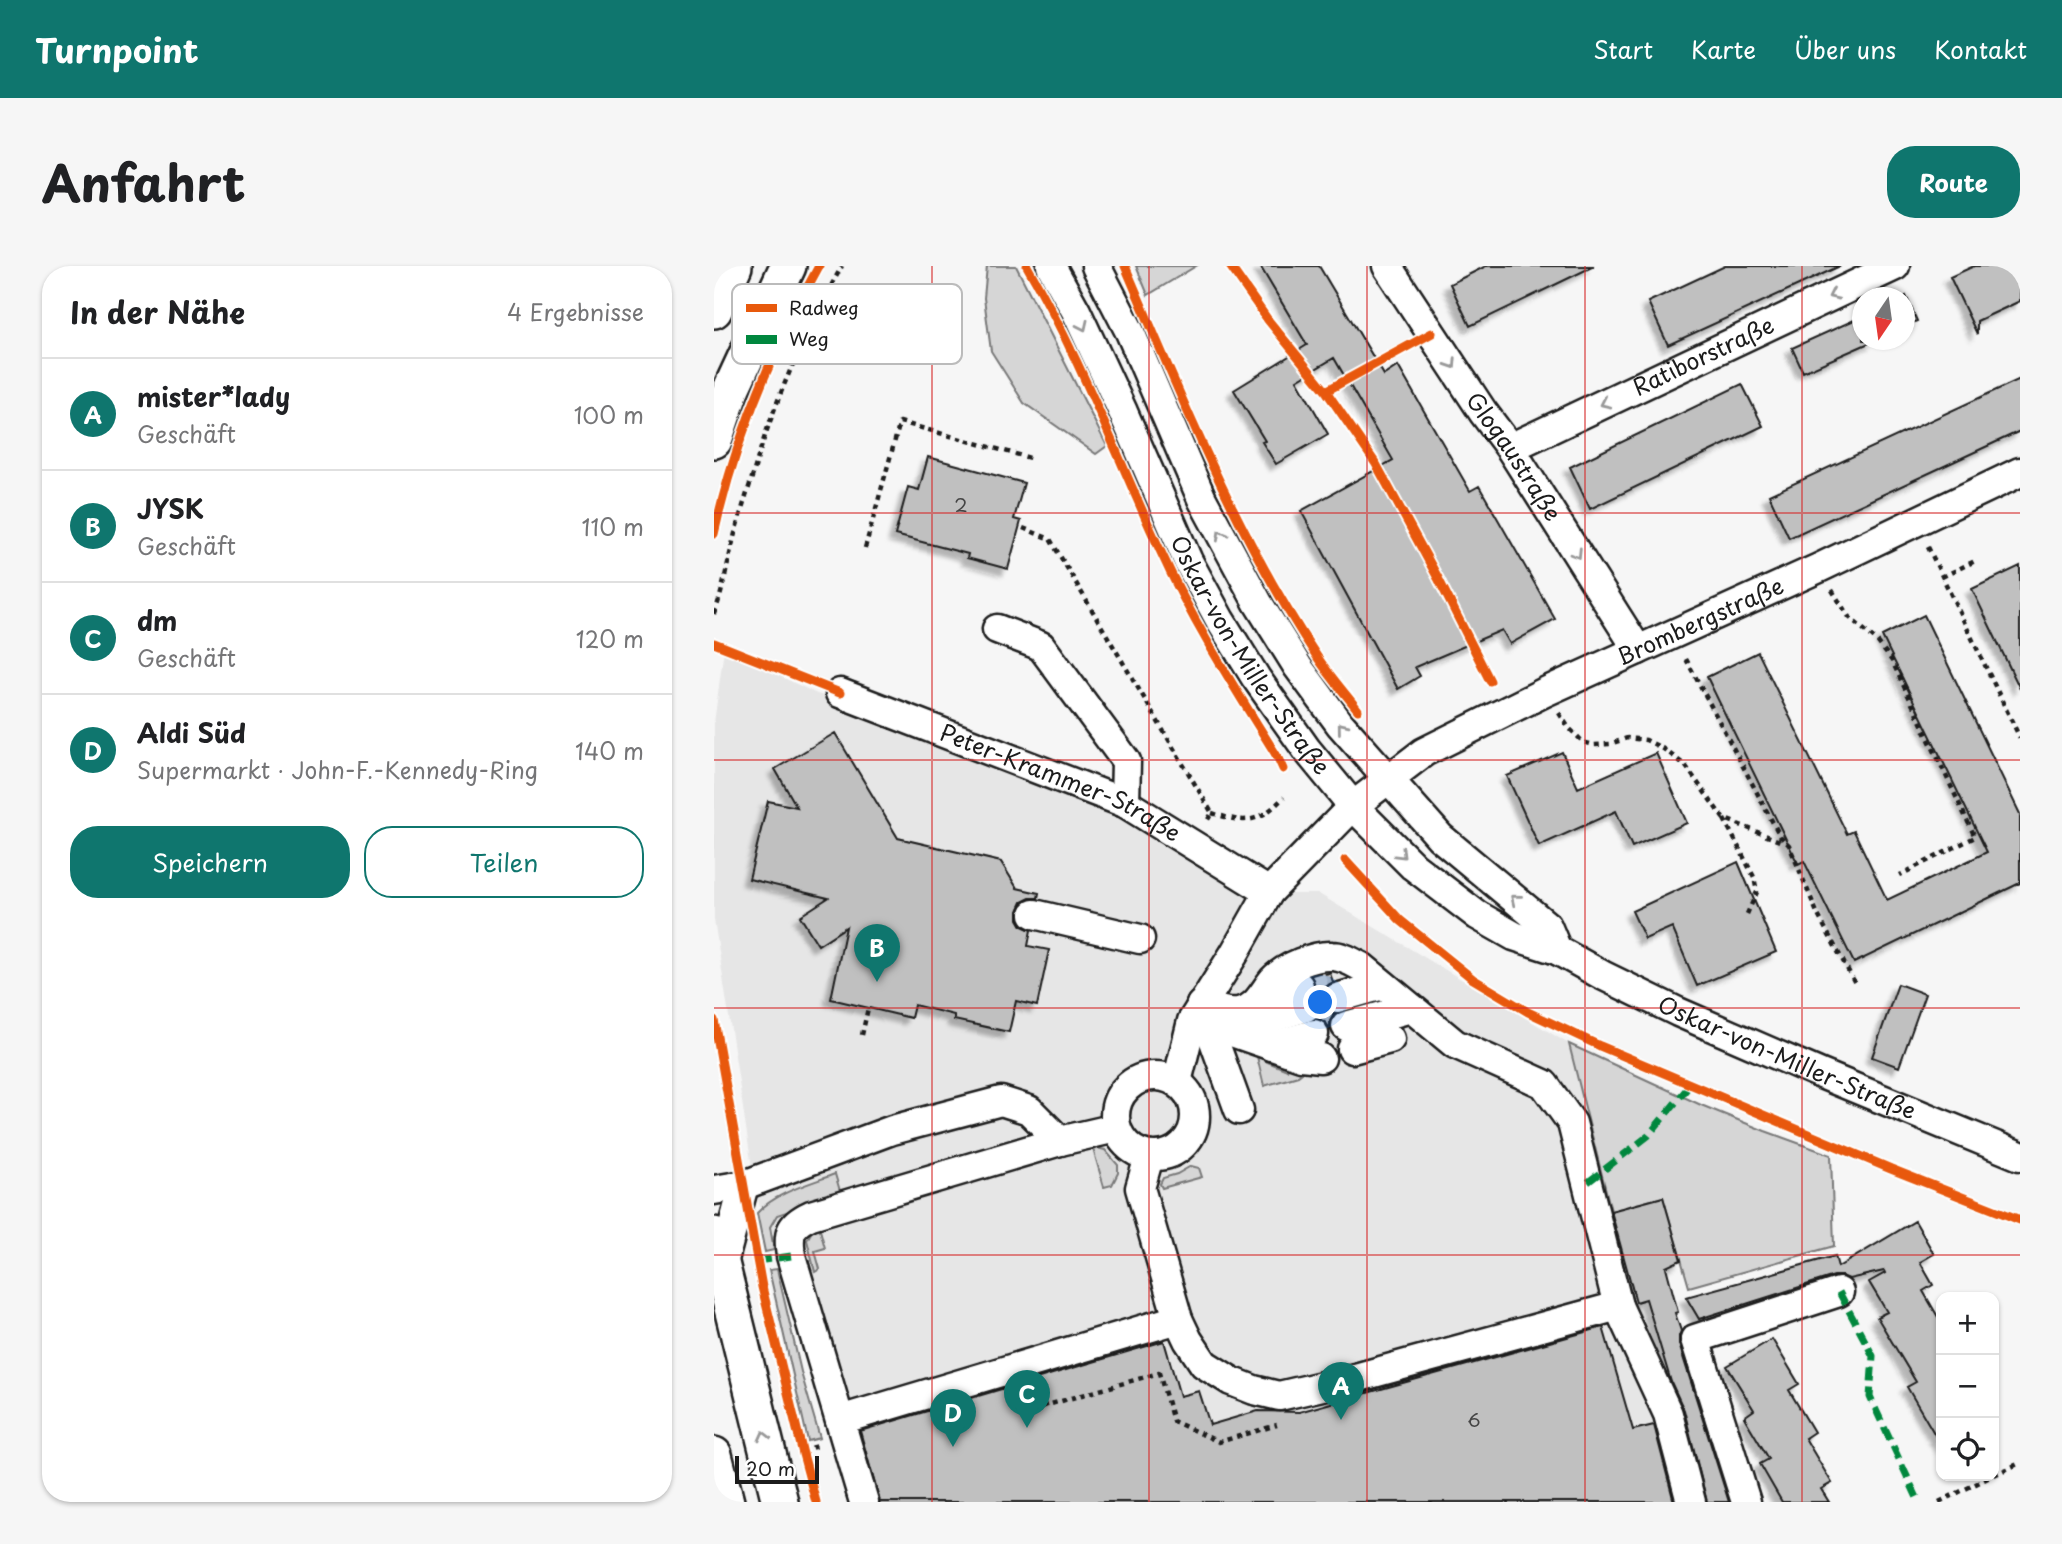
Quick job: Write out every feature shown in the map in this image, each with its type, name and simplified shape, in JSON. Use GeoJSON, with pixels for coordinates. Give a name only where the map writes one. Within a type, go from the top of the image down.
{"type":"FeatureCollection","features":[{"type":"Feature","properties":{"kind":"main road"},"geometry":{"type":"LineString","coordinates":[[714,310],[734,266]]}},
{"type":"Feature","properties":{"kind":"main road"},"geometry":{"type":"LineString","coordinates":[[780,284],[788,266]]}},
{"type":"Feature","properties":{"kind":"main road"},"geometry":{"type":"LineString","coordinates":[[714,440],[743,364]]}},
{"type":"Feature","properties":{"kind":"main road"},"geometry":{"type":"LineString","coordinates":[[714,1235],[780,1502]]}},
{"type":"Feature","properties":{"kind":"main road"},"geometry":{"type":"LineString","coordinates":[[714,1455],[726,1502]]}},
{"type":"Feature","properties":{"kind":"street","name":"Oskar-von-Miller-Straße"},"geometry":{"type":"LineString","coordinates":[[1051,266],[1076,311],[1123,412],[1188,561],[1220,620],[1256,678],[1303,744],[1353,806],[1413,866],[1477,915],[1514,936],[1557,950],[1678,1012],[2020,1156]]}},
{"type":"Feature","properties":{"kind":"street","name":"Oskar-von-Miller-Straße"},"geometry":{"type":"LineString","coordinates":[[1096,266],[1129,332],[1202,499],[1258,603],[1312,687],[1340,724],[1440,837],[1547,926],[1557,950]]}},
{"type":"Feature","properties":{"kind":"street","name":"Ratiborstraße"},"geometry":{"type":"LineString","coordinates":[[1510,448],[1895,266]]}},
{"type":"Feature","properties":{"kind":"street","name":"Glogaustraße"},"geometry":{"type":"LineString","coordinates":[[1400,270],[1483,412],[1510,448],[1638,650]]}},
{"type":"Feature","properties":{"kind":"street","name":"Brombergstraße"},"geometry":{"type":"LineString","coordinates":[[1387,779],[1424,752],[1545,692],[1819,568],[2020,472]]}},
{"type":"Feature","properties":{"kind":"street"},"geometry":{"type":"LineString","coordinates":[[997,629],[1041,646],[1111,740],[1126,761],[1125,803]]}},
{"type":"Feature","properties":{"kind":"street","name":"Peter-Krammer-Straße"},"geometry":{"type":"LineString","coordinates":[[840,693],[1125,803],[1269,892]]}},
{"type":"Feature","properties":{"kind":"street"},"geometry":{"type":"LineString","coordinates":[[1177,1082],[1192,1021],[1269,892],[1353,806],[1387,779]]}},
{"type":"Feature","properties":{"kind":"street"},"geometry":{"type":"LineString","coordinates":[[1034,914],[1140,939]]}},
{"type":"Feature","properties":{"kind":"street"},"geometry":{"type":"LineString","coordinates":[[1202,1005],[1225,1012],[1240,1012],[1257,1002],[1275,978],[1287,968],[1330,956],[1346,958],[1455,1044],[1544,1084],[1573,1123],[1618,1306],[1668,1414],[1691,1502]]}},
{"type":"Feature","properties":{"kind":"street"},"geometry":{"type":"LineString","coordinates":[[1334,987],[1372,976]]}},
{"type":"Feature","properties":{"kind":"street"},"geometry":{"type":"LineString","coordinates":[[1221,1033],[1295,1003]]}},
{"type":"Feature","properties":{"kind":"street"},"geometry":{"type":"LineString","coordinates":[[1202,1005],[1221,1033],[1240,1110]]}},
{"type":"Feature","properties":{"kind":"street"},"geometry":{"type":"LineString","coordinates":[[1390,1039],[1349,1037],[1411,1008]]}},
{"type":"Feature","properties":{"kind":"street"},"geometry":{"type":"LineString","coordinates":[[1221,1033],[1301,1056],[1317,1046]]}},
{"type":"Feature","properties":{"kind":"street"},"geometry":{"type":"LineString","coordinates":[[1149,1076],[1164,1077],[1177,1082],[1193,1101],[1196,1114],[1191,1136],[1172,1154],[1149,1157],[1137,1153],[1126,1145],[1116,1128],[1116,1104],[1124,1091],[1135,1081],[1149,1076]]}},
{"type":"Feature","properties":{"kind":"street"},"geometry":{"type":"LineString","coordinates":[[714,1190],[744,1185],[892,1130],[1001,1101],[1029,1110],[1060,1141]]}},
{"type":"Feature","properties":{"kind":"street"},"geometry":{"type":"LineString","coordinates":[[864,1502],[791,1256],[791,1229],[799,1220],[811,1215],[1060,1141],[1116,1128]]}},
{"type":"Feature","properties":{"kind":"street"},"geometry":{"type":"LineString","coordinates":[[1149,1157],[1140,1188],[1178,1319],[1204,1364],[1231,1381],[1254,1390],[1279,1395],[1348,1380],[1618,1306]]}},
{"type":"Feature","properties":{"kind":"street"},"geometry":{"type":"LineString","coordinates":[[721,1270],[744,1185]]}},
{"type":"Feature","properties":{"kind":"street"},"geometry":{"type":"LineString","coordinates":[[1746,1502],[1695,1339],[1839,1292]]}},
{"type":"Feature","properties":{"kind":"street"},"geometry":{"type":"LineString","coordinates":[[840,1420],[1178,1319]]}},
{"type":"Feature","properties":{"kind":"path"},"geometry":{"type":"LineString","coordinates":[[832,284],[842,266]]}},
{"type":"Feature","properties":{"kind":"path"},"geometry":{"type":"LineString","coordinates":[[714,614],[720,600],[747,493],[778,400],[794,364]]}},
{"type":"Feature","properties":{"kind":"path"},"geometry":{"type":"LineString","coordinates":[[865,548],[900,422],[1030,458]]}},
{"type":"Feature","properties":{"kind":"path"},"geometry":{"type":"LineString","coordinates":[[1916,522],[2020,738]]}},
{"type":"Feature","properties":{"kind":"path"},"geometry":{"type":"LineString","coordinates":[[1023,528],[1050,539],[1212,813],[1248,821],[1260,818],[1283,797]]}},
{"type":"Feature","properties":{"kind":"path"},"geometry":{"type":"LineString","coordinates":[[1942,577],[1977,559]]}},
{"type":"Feature","properties":{"kind":"path"},"geometry":{"type":"LineString","coordinates":[[1819,568],[1849,617],[1877,641],[1892,661],[1975,837],[1900,874]]}},
{"type":"Feature","properties":{"kind":"path"},"geometry":{"type":"LineString","coordinates":[[1672,634],[1780,836],[1788,845],[1818,915],[1855,982]]}},
{"type":"Feature","properties":{"kind":"path"},"geometry":{"type":"LineString","coordinates":[[1545,692],[1569,728],[1583,742],[1594,746],[1627,738],[1646,740],[1685,765],[1723,818],[1754,877],[1757,892],[1747,914]]}},
{"type":"Feature","properties":{"kind":"path"},"geometry":{"type":"LineString","coordinates":[[1193,845],[1212,813]]}},
{"type":"Feature","properties":{"kind":"path"},"geometry":{"type":"LineString","coordinates":[[1723,818],[1788,845]]}},
{"type":"Feature","properties":{"kind":"path"},"geometry":{"type":"LineString","coordinates":[[862,1035],[868,1008]]}},
{"type":"Feature","properties":{"kind":"path"},"geometry":{"type":"LineString","coordinates":[[1999,1472],[2020,1463]]}},
{"type":"Feature","properties":{"kind":"path"},"geometry":{"type":"LineString","coordinates":[[1939,1502],[1981,1481]]}},
{"type":"Feature","properties":{"kind":"shaded area"},"geometry":{"type":"Polygon","coordinates":[[[987,266],[1016,266],[1107,446],[1096,454],[1024,403],[991,351],[984,298],[987,266]]]}},
{"type":"Feature","properties":{"kind":"shaded area"},"geometry":{"type":"Polygon","coordinates":[[[1136,266],[1196,266],[1148,295],[1136,266]]]}},
{"type":"Feature","properties":{"kind":"shaded area"},"geometry":{"type":"Polygon","coordinates":[[[724,649],[817,694],[863,707],[1125,803],[1270,894],[1319,894],[1569,1044],[1611,1211],[1696,1502],[847,1502],[756,1193],[714,919],[714,723],[724,649]]]}},
{"type":"Feature","properties":{"kind":"shaded area"},"geometry":{"type":"Polygon","coordinates":[[[1569,1044],[1701,1105],[1831,1155],[1834,1246],[1689,1287],[1663,1197],[1611,1211],[1569,1044]]]}},
{"type":"Feature","properties":{"kind":"shaded area"},"geometry":{"type":"Polygon","coordinates":[[[1255,1048],[1268,1053],[1265,1061],[1287,1070],[1290,1063],[1302,1068],[1302,1073],[1264,1086],[1255,1048]]]}},
{"type":"Feature","properties":{"kind":"shaded area"},"geometry":{"type":"Polygon","coordinates":[[[1093,1149],[1105,1150],[1118,1165],[1118,1173],[1112,1185],[1104,1187],[1093,1149]]]}},
{"type":"Feature","properties":{"kind":"shaded area"},"geometry":{"type":"Polygon","coordinates":[[[1191,1166],[1199,1168],[1202,1177],[1162,1188],[1160,1184],[1163,1178],[1191,1166]]]}},
{"type":"Feature","properties":{"kind":"shaded area"},"geometry":{"type":"Polygon","coordinates":[[[835,1174],[839,1195],[777,1215],[770,1227],[774,1250],[765,1252],[757,1213],[783,1194],[835,1174]]]}},
{"type":"Feature","properties":{"kind":"shaded area"},"geometry":{"type":"Polygon","coordinates":[[[819,1226],[825,1248],[815,1251],[820,1269],[815,1272],[807,1240],[819,1226]]]}},
{"type":"Feature","properties":{"kind":"shaded area"},"geometry":{"type":"Polygon","coordinates":[[[777,1269],[802,1376],[820,1438],[808,1441],[769,1270],[777,1269]]]}},
{"type":"Feature","properties":{"kind":"building"},"geometry":{"type":"Polygon","coordinates":[[[1260,266],[1319,266],[1384,375],[1398,366],[1470,491],[1479,486],[1555,619],[1510,644],[1502,630],[1415,667],[1420,676],[1398,689],[1301,511],[1393,460],[1334,358],[1297,380],[1328,434],[1276,464],[1234,390],[1307,345],[1260,266]]]}},
{"type":"Feature","properties":{"kind":"building"},"geometry":{"type":"Polygon","coordinates":[[[1486,266],[1594,266],[1470,326],[1450,284],[1486,266]]]}},
{"type":"Feature","properties":{"kind":"building"},"geometry":{"type":"Polygon","coordinates":[[[1725,266],[1840,266],[1668,345],[1648,302],[1725,266]]]}},
{"type":"Feature","properties":{"kind":"building"},"geometry":{"type":"Polygon","coordinates":[[[1974,266],[2020,266],[2020,301],[1977,321],[1977,334],[1950,277],[1974,266]]]}},
{"type":"Feature","properties":{"kind":"building"},"geometry":{"type":"Polygon","coordinates":[[[1852,321],[1853,350],[1803,372],[1792,348],[1852,321]]]}},
{"type":"Feature","properties":{"kind":"building"},"geometry":{"type":"Polygon","coordinates":[[[2020,379],[2020,431],[1789,538],[1769,495],[2020,379]]]}},
{"type":"Feature","properties":{"kind":"building"},"geometry":{"type":"Polygon","coordinates":[[[1742,384],[1763,426],[1590,509],[1570,467],[1742,384]]]}},
{"type":"Feature","properties":{"kind":"building"},"geometry":{"type":"Polygon","coordinates":[[[928,457],[1024,483],[1014,519],[1021,521],[1008,569],[967,558],[968,554],[895,535],[908,487],[919,490],[928,457]]]}},
{"type":"Feature","properties":{"kind":"building"},"geometry":{"type":"Polygon","coordinates":[[[2020,566],[2020,689],[1972,589],[2020,566]]]}},
{"type":"Feature","properties":{"kind":"building"},"geometry":{"type":"Polygon","coordinates":[[[1924,615],[2020,814],[2020,883],[1854,963],[1804,861],[1798,864],[1707,677],[1758,652],[1847,834],[1854,831],[1887,900],[1987,852],[1882,636],[1924,615]]]}},
{"type":"Feature","properties":{"kind":"building"},"geometry":{"type":"Polygon","coordinates":[[[835,733],[898,838],[1001,862],[1017,888],[1039,893],[1038,898],[1022,902],[1018,911],[1022,926],[1031,930],[1028,946],[1049,950],[1037,1006],[1016,1001],[1009,1032],[954,1020],[954,1015],[914,1005],[911,1018],[831,999],[846,927],[818,945],[800,916],[828,898],[749,879],[768,801],[797,807],[775,769],[835,733]]]}},
{"type":"Feature","properties":{"kind":"building"},"geometry":{"type":"Polygon","coordinates":[[[1562,752],[1578,788],[1656,753],[1687,823],[1632,847],[1616,811],[1539,846],[1507,776],[1562,752]]]}},
{"type":"Feature","properties":{"kind":"building"},"geometry":{"type":"Polygon","coordinates":[[[1738,862],[1776,952],[1697,986],[1672,927],[1645,939],[1632,911],[1738,862]]]}},
{"type":"Feature","properties":{"kind":"building"},"geometry":{"type":"Polygon","coordinates":[[[1330,973],[1333,982],[1321,993],[1321,1000],[1314,993],[1312,976],[1330,973]]]}},
{"type":"Feature","properties":{"kind":"building"},"geometry":{"type":"Polygon","coordinates":[[[1898,984],[1925,994],[1899,1067],[1872,1057],[1898,984]]]}},
{"type":"Feature","properties":{"kind":"building"},"geometry":{"type":"Polygon","coordinates":[[[1322,1004],[1334,1014],[1330,1029],[1318,1018],[1322,1004]]]}},
{"type":"Feature","properties":{"kind":"building"},"geometry":{"type":"Polygon","coordinates":[[[1663,1197],[1681,1260],[1666,1267],[1678,1312],[1675,1313],[1681,1331],[1679,1344],[1729,1502],[1707,1502],[1684,1410],[1671,1382],[1646,1299],[1636,1302],[1611,1211],[1663,1197]]]}},
{"type":"Feature","properties":{"kind":"building"},"geometry":{"type":"Polygon","coordinates":[[[1915,1221],[1934,1254],[1920,1262],[1933,1285],[1923,1291],[1936,1313],[1936,1436],[1907,1387],[1916,1382],[1877,1317],[1887,1312],[1869,1282],[1885,1273],[1884,1271],[1849,1279],[1834,1276],[1699,1319],[1686,1297],[1835,1256],[1838,1267],[1915,1221]]]}},
{"type":"Feature","properties":{"kind":"building"},"geometry":{"type":"Polygon","coordinates":[[[1603,1327],[1633,1430],[1654,1425],[1674,1502],[880,1502],[860,1431],[1164,1341],[1180,1396],[1199,1391],[1210,1425],[1258,1411],[1299,1412],[1603,1327]]]}},
{"type":"Feature","properties":{"kind":"building"},"geometry":{"type":"Polygon","coordinates":[[[1772,1339],[1799,1384],[1789,1390],[1814,1432],[1805,1438],[1832,1483],[1821,1489],[1829,1502],[1782,1502],[1760,1464],[1769,1459],[1744,1417],[1754,1410],[1727,1366],[1772,1339]]]}},
{"type":"Feature","properties":{"kind":"tunnel"},"geometry":{"type":"LineString","coordinates":[[1299,986],[1331,977]]}},
{"type":"Feature","properties":{"kind":"marked path"},"geometry":{"type":"LineString","coordinates":[[1588,1182],[1648,1136],[1690,1085]]}},
{"type":"Feature","properties":{"kind":"marked path"},"geometry":{"type":"LineString","coordinates":[[757,1261],[791,1256]]}},
{"type":"Feature","properties":{"kind":"marked path"},"geometry":{"type":"LineString","coordinates":[[1839,1292],[1873,1356],[1870,1397],[1919,1502]]}},
{"type":"Feature","properties":{"kind":"cycle path"},"geometry":{"type":"LineString","coordinates":[[809,284],[819,266]]}},
{"type":"Feature","properties":{"kind":"cycle path"},"geometry":{"type":"LineString","coordinates":[[1027,266],[1081,371],[1186,604],[1283,769]]}},
{"type":"Feature","properties":{"kind":"cycle path"},"geometry":{"type":"LineString","coordinates":[[1125,266],[1212,465],[1260,562],[1316,655],[1358,710]]}},
{"type":"Feature","properties":{"kind":"cycle path"},"geometry":{"type":"LineString","coordinates":[[1230,266],[1268,320],[1326,391],[1432,333]]}},
{"type":"Feature","properties":{"kind":"cycle path"},"geometry":{"type":"LineString","coordinates":[[714,534],[744,430],[771,364]]}},
{"type":"Feature","properties":{"kind":"cycle path"},"geometry":{"type":"LineString","coordinates":[[1326,391],[1376,464],[1490,681]]}},
{"type":"Feature","properties":{"kind":"cycle path"},"geometry":{"type":"LineString","coordinates":[[714,643],[840,693]]}},
{"type":"Feature","properties":{"kind":"cycle path"},"geometry":{"type":"LineString","coordinates":[[1345,860],[1400,920],[1473,979],[1528,1012],[1600,1046],[1891,1169],[2020,1220]]}},
{"type":"Feature","properties":{"kind":"cycle path"},"geometry":{"type":"LineString","coordinates":[[714,1020],[762,1287],[816,1502]]}},
{"type":"Feature","properties":{"kind":"place","name":"JYSK"},"geometry":{"type":"Point","coordinates":[877,982]}},
{"type":"Feature","properties":{"kind":"place","name":"mister*lady"},"geometry":{"type":"Point","coordinates":[1341,1420]}},
{"type":"Feature","properties":{"kind":"place","name":"dm"},"geometry":{"type":"Point","coordinates":[1027,1428]}},
{"type":"Feature","properties":{"kind":"place","name":"Aldi Süd"},"geometry":{"type":"Point","coordinates":[953,1447]}}]}
